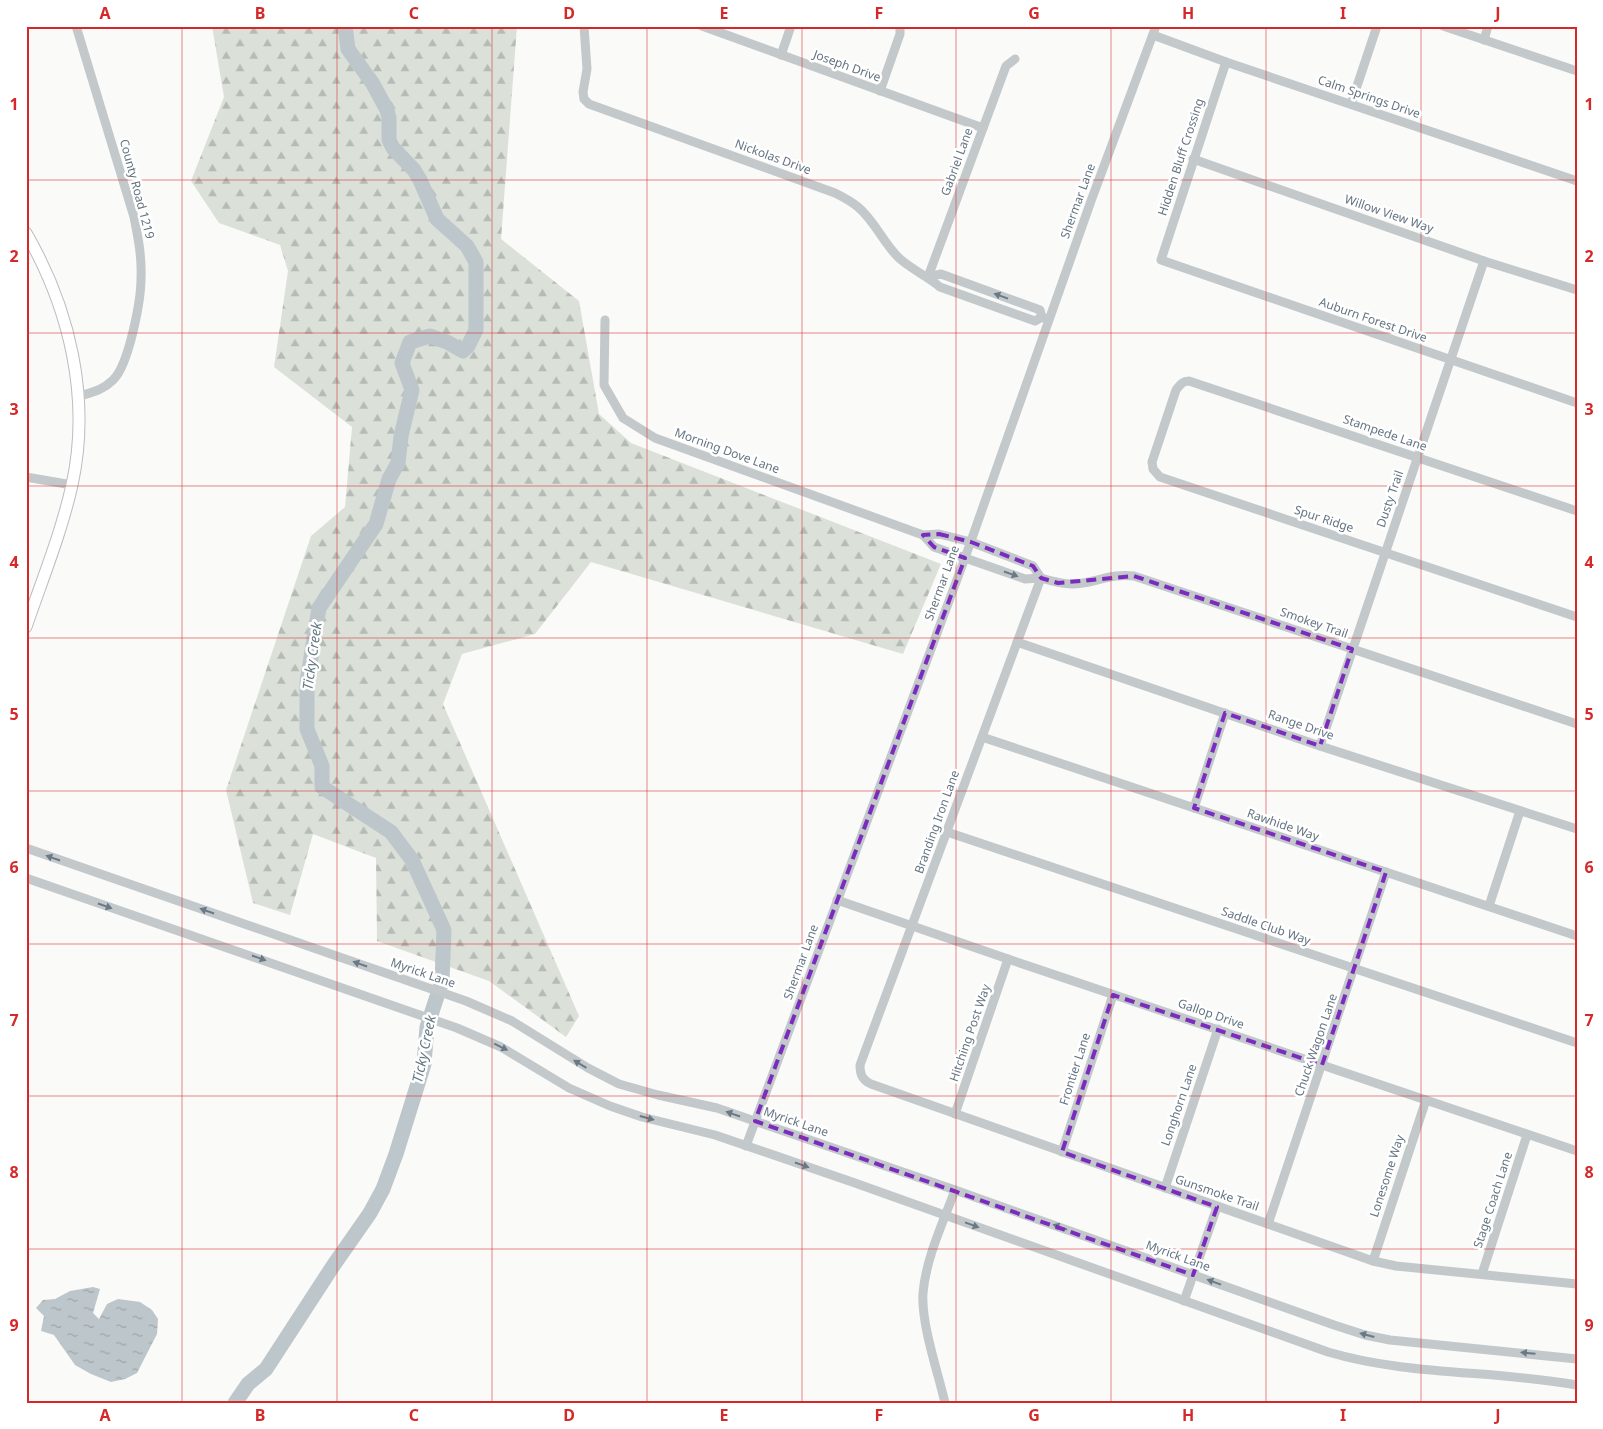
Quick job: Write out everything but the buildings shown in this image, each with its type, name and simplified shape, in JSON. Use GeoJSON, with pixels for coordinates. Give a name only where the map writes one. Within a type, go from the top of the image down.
{"type":"FeatureCollection","features":[{"type":"Feature","properties":{"kind":"main road"},"geometry":{"type":"LineString","coordinates":[[26,233],[41,259],[64,318],[76,364],[80,396],[79,432],[72,485],[61,528],[26,627]]}},
{"type":"Feature","properties":{"kind":"street","name":"County Road 1219"},"geometry":{"type":"LineString","coordinates":[[76,26],[134,217],[140,249],[141,279],[127,355],[115,378],[101,390],[80,396]]}},
{"type":"Feature","properties":{"kind":"street","name":"Nickolas Drive"},"geometry":{"type":"LineString","coordinates":[[584,26],[587,69],[583,92],[584,100],[596,107],[835,193],[858,207],[867,216],[888,247],[899,258],[940,287],[1035,321],[1045,319]]}},
{"type":"Feature","properties":{"kind":"street","name":"Joseph Drive"},"geometry":{"type":"LineString","coordinates":[[702,26],[983,128]]}},
{"type":"Feature","properties":{"kind":"street"},"geometry":{"type":"LineString","coordinates":[[781,55],[791,26]]}},
{"type":"Feature","properties":{"kind":"street"},"geometry":{"type":"LineString","coordinates":[[880,91],[900,34],[900,26]]}},
{"type":"Feature","properties":{"kind":"street"},"geometry":{"type":"LineString","coordinates":[[1351,104],[1377,26]]}},
{"type":"Feature","properties":{"kind":"street"},"geometry":{"type":"LineString","coordinates":[[1443,26],[1577,71]]}},
{"type":"Feature","properties":{"kind":"street"},"geometry":{"type":"LineString","coordinates":[[1484,40],[1488,26]]}},
{"type":"Feature","properties":{"kind":"street","name":"Calm Springs Drive"},"geometry":{"type":"LineString","coordinates":[[1155,31],[1226,62],[1577,181]]}},
{"type":"Feature","properties":{"kind":"street","name":"Shermar Lane"},"geometry":{"type":"LineString","coordinates":[[746,1146],[971,542],[1045,319],[1155,31]]}},
{"type":"Feature","properties":{"kind":"street","name":"Gabriel Lane"},"geometry":{"type":"LineString","coordinates":[[928,277],[1006,66],[1015,59]]}},
{"type":"Feature","properties":{"kind":"street","name":"Hidden Bluff Crossing"},"geometry":{"type":"LineString","coordinates":[[1162,260],[1226,62]]}},
{"type":"Feature","properties":{"kind":"street","name":"Willow View Way"},"geometry":{"type":"LineString","coordinates":[[1193,160],[1484,261],[1577,290]]}},
{"type":"Feature","properties":{"kind":"street","name":"Auburn Forest Drive"},"geometry":{"type":"LineString","coordinates":[[1162,260],[1577,403]]}},
{"type":"Feature","properties":{"kind":"street","name":"Dusty Trail"},"geometry":{"type":"LineString","coordinates":[[1320,746],[1484,261]]}},
{"type":"Feature","properties":{"kind":"street"},"geometry":{"type":"LineString","coordinates":[[928,277],[941,274],[1040,310],[1045,319]]}},
{"type":"Feature","properties":{"kind":"street","name":"Morning Dove Lane"},"geometry":{"type":"LineString","coordinates":[[605,320],[604,386],[623,418],[655,438],[923,536],[934,547],[965,558]]}},
{"type":"Feature","properties":{"kind":"street","name":"Stampede Lane"},"geometry":{"type":"LineString","coordinates":[[1153,469],[1154,456],[1176,390],[1185,381],[1197,382],[1577,511]]}},
{"type":"Feature","properties":{"kind":"street","name":"Spur Ridge"},"geometry":{"type":"LineString","coordinates":[[1153,469],[1160,477],[1577,617]]}},
{"type":"Feature","properties":{"kind":"street"},"geometry":{"type":"LineString","coordinates":[[26,476],[72,485]]}},
{"type":"Feature","properties":{"kind":"street","name":"Morning Dove Lane"},"geometry":{"type":"LineString","coordinates":[[923,536],[939,534],[971,542]]}},
{"type":"Feature","properties":{"kind":"street","name":"Smokey Trail"},"geometry":{"type":"LineString","coordinates":[[971,542],[1033,566],[1041,578]]}},
{"type":"Feature","properties":{"kind":"street","name":"Smokey Trail"},"geometry":{"type":"LineString","coordinates":[[965,558],[1025,579],[1041,578],[1053,582],[1072,584],[1108,576],[1134,576],[1577,724]]}},
{"type":"Feature","properties":{"kind":"street","name":"Branding Iron Lane"},"geometry":{"type":"LineString","coordinates":[[861,1076],[860,1065],[1041,578]]}},
{"type":"Feature","properties":{"kind":"street","name":"Range Drive"},"geometry":{"type":"LineString","coordinates":[[1017,642],[1320,746],[1577,829]]}},
{"type":"Feature","properties":{"kind":"street"},"geometry":{"type":"LineString","coordinates":[[1194,808],[1226,713]]}},
{"type":"Feature","properties":{"kind":"street","name":"Rawhide Way"},"geometry":{"type":"LineString","coordinates":[[982,737],[1577,936]]}},
{"type":"Feature","properties":{"kind":"street"},"geometry":{"type":"LineString","coordinates":[[1489,906],[1520,811]]}},
{"type":"Feature","properties":{"kind":"street","name":"Saddle Club Way"},"geometry":{"type":"LineString","coordinates":[[947,832],[1577,1043]]}},
{"type":"Feature","properties":{"kind":"street","name":"Myrick Lane"},"geometry":{"type":"LineString","coordinates":[[26,848],[466,1002],[512,1021],[588,1068],[619,1084],[658,1095],[718,1108],[1334,1325],[1377,1338],[1577,1359]]}},
{"type":"Feature","properties":{"kind":"street","name":"Chuck Wagon Lane"},"geometry":{"type":"LineString","coordinates":[[1268,1224],[1386,872]]}},
{"type":"Feature","properties":{"kind":"street"},"geometry":{"type":"LineString","coordinates":[[26,878],[457,1028],[501,1047],[569,1088],[610,1106],[642,1117],[715,1135],[1311,1346],[1369,1363],[1577,1385]]}},
{"type":"Feature","properties":{"kind":"street","name":"Gallop Drive"},"geometry":{"type":"LineString","coordinates":[[837,900],[1577,1151]]}},
{"type":"Feature","properties":{"kind":"street","name":"Hitching Post Way"},"geometry":{"type":"LineString","coordinates":[[956,1114],[1008,959]]}},
{"type":"Feature","properties":{"kind":"street","name":"Frontier Lane"},"geometry":{"type":"LineString","coordinates":[[1062,1152],[1113,994]]}},
{"type":"Feature","properties":{"kind":"street","name":"Longhorn Lane"},"geometry":{"type":"LineString","coordinates":[[1164,1188],[1218,1029]]}},
{"type":"Feature","properties":{"kind":"street","name":"Gunsmoke Trail"},"geometry":{"type":"LineString","coordinates":[[861,1076],[871,1084],[1217,1207],[1373,1260],[1396,1266],[1577,1284]]}},
{"type":"Feature","properties":{"kind":"street","name":"Lonesome Way"},"geometry":{"type":"LineString","coordinates":[[1373,1260],[1426,1100]]}},
{"type":"Feature","properties":{"kind":"street","name":"Stage Coach Lane"},"geometry":{"type":"LineString","coordinates":[[1482,1274],[1528,1135]]}},
{"type":"Feature","properties":{"kind":"street"},"geometry":{"type":"LineString","coordinates":[[945,1403],[926,1322],[923,1294],[930,1260],[955,1190]]}},
{"type":"Feature","properties":{"kind":"street"},"geometry":{"type":"LineString","coordinates":[[1184,1300],[1217,1207]]}},
{"type":"Feature","properties":{"kind":"highlighted area"},"geometry":{"type":"Polygon","coordinates":[[[939,534],[971,542],[1033,566],[1041,578],[1058,583],[1134,576],[1352,649],[1320,746],[1225,713],[1194,808],[1386,872],[1322,1065],[1113,995],[1062,1152],[1217,1207],[1193,1275],[755,1121],[965,558],[934,547],[923,535],[939,534]]]}},
{"type":"Feature","properties":{"kind":"green space"},"geometry":{"type":"Polygon","coordinates":[[[212,26],[517,26],[501,239],[579,301],[599,414],[631,443],[941,564],[903,654],[591,562],[535,634],[462,654],[443,704],[579,1016],[566,1037],[489,981],[377,941],[376,858],[313,834],[290,915],[253,903],[226,790],[311,536],[345,507],[352,427],[274,367],[288,271],[280,245],[219,223],[191,181],[224,97],[212,26]]]}},
{"type":"Feature","properties":{"kind":"water"},"geometry":{"type":"Polygon","coordinates":[[[93,1287],[100,1289],[93,1313],[99,1319],[107,1304],[118,1299],[140,1302],[152,1310],[158,1319],[157,1334],[137,1373],[125,1379],[111,1382],[75,1365],[54,1335],[41,1331],[44,1316],[36,1308],[43,1300],[55,1299],[70,1291],[93,1287]]]}},
{"type":"Feature","properties":{"kind":"waterway","name":"Ticky Creek"},"geometry":{"type":"LineString","coordinates":[[235,1403],[248,1384],[266,1369],[370,1213],[383,1189],[424,1064],[427,1027],[442,981],[444,930],[412,860],[391,832],[322,787],[322,766],[307,729],[307,682],[319,608],[376,524],[389,479],[398,463],[401,436],[412,390],[402,363],[410,342],[430,336],[447,342],[463,351],[468,346],[476,330],[476,262],[467,246],[437,219],[414,170],[393,148],[389,140],[387,110],[373,84],[348,49],[345,26]]}}]}
